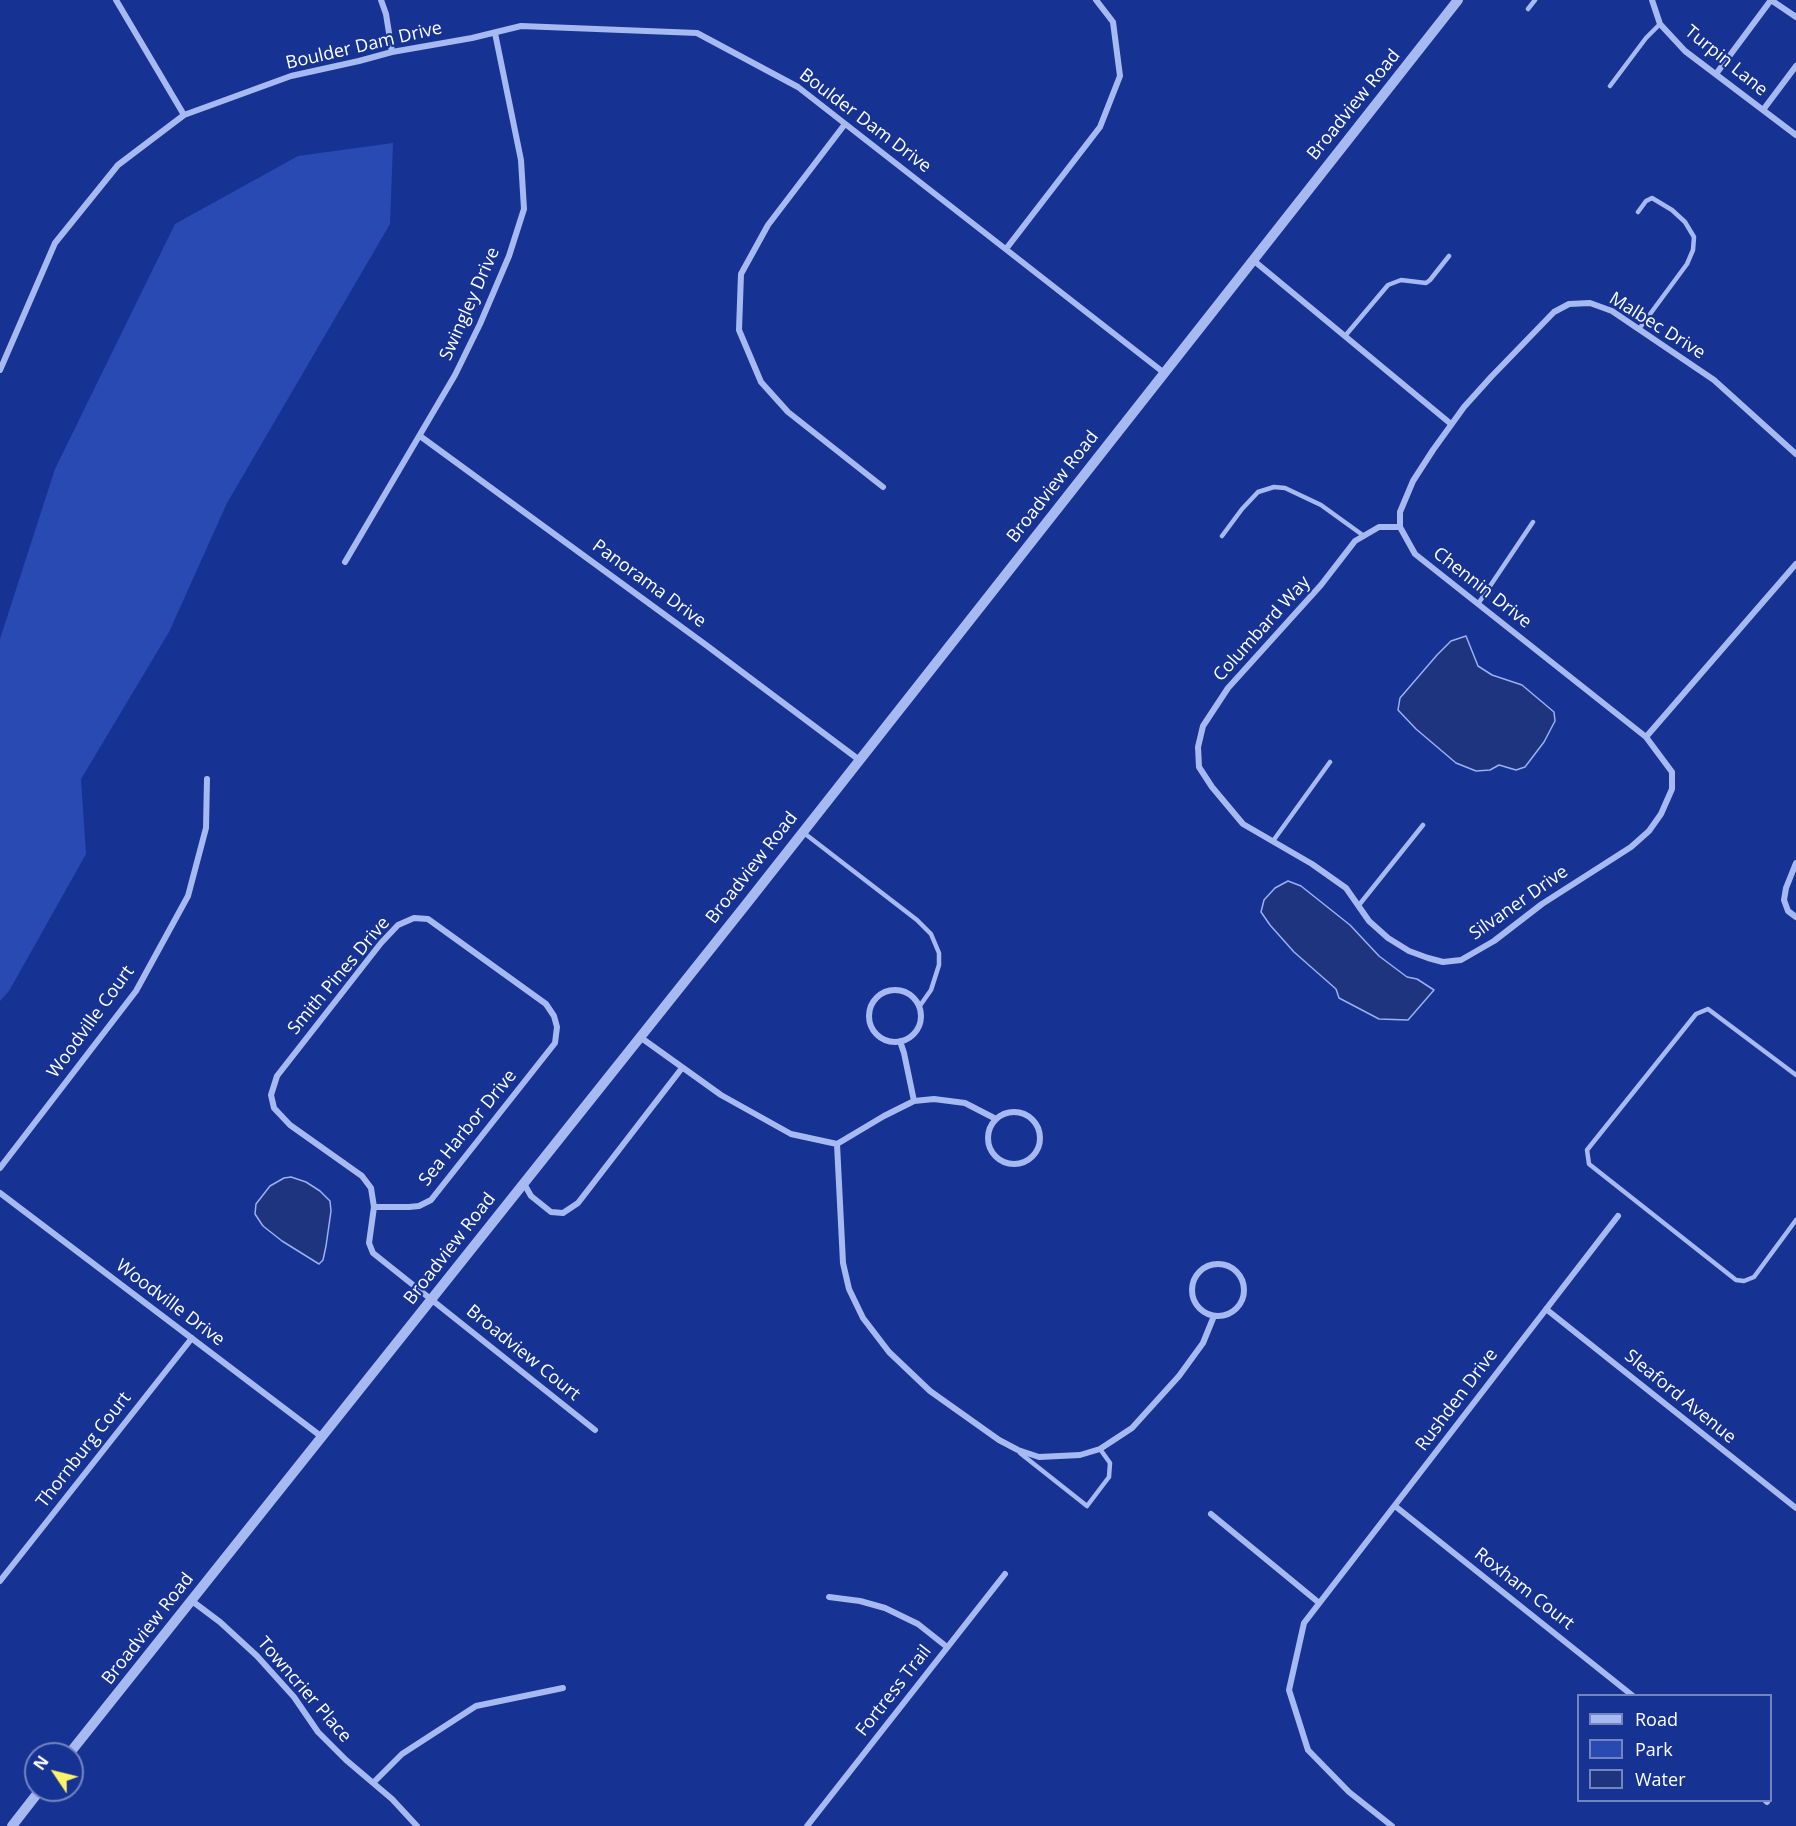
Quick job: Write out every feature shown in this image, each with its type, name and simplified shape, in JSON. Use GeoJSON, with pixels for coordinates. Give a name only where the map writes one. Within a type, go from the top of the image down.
{"type":"FeatureCollection","features":[{"type":"Feature","properties":{"kind":"street"},"geometry":{"type":"LineString","coordinates":[[116,0],[184,115]]}},
{"type":"Feature","properties":{"kind":"street"},"geometry":{"type":"LineString","coordinates":[[381,0],[386,14],[392,52]]}},
{"type":"Feature","properties":{"kind":"street"},"geometry":{"type":"LineString","coordinates":[[1006,249],[1100,127],[1120,76],[1113,22],[1096,0]]}},
{"type":"Feature","properties":{"kind":"street","name":"Broadview Road"},"geometry":{"type":"LineString","coordinates":[[79,1742],[640,1037],[1458,0]]}},
{"type":"Feature","properties":{"kind":"street","name":"Turpin Lane"},"geometry":{"type":"LineString","coordinates":[[1653,0],[1660,24],[1685,51],[1796,135]]}},
{"type":"Feature","properties":{"kind":"street"},"geometry":{"type":"LineString","coordinates":[[1716,74],[1771,0],[1796,17]]}},
{"type":"Feature","properties":{"kind":"street","name":"Boulder Dam Drive"},"geometry":{"type":"LineString","coordinates":[[0,370],[55,243],[118,165],[184,115],[291,76],[392,52],[521,26],[697,33],[798,87],[1163,372]]}},
{"type":"Feature","properties":{"kind":"street","name":"Swingley Drive"},"geometry":{"type":"LineString","coordinates":[[345,562],[455,375],[509,256],[524,209],[521,160],[495,33]]}},
{"type":"Feature","properties":{"kind":"street"},"geometry":{"type":"LineString","coordinates":[[1763,110],[1796,66]]}},
{"type":"Feature","properties":{"kind":"street"},"geometry":{"type":"LineString","coordinates":[[845,124],[768,225],[741,274],[739,330],[760,382],[788,412],[884,487]]}},
{"type":"Feature","properties":{"kind":"street"},"geometry":{"type":"LineString","coordinates":[[1252,259],[1451,424],[1413,481],[1400,512],[1400,527]]}},
{"type":"Feature","properties":{"kind":"street","name":"Malbec Drive"},"geometry":{"type":"LineString","coordinates":[[1451,424],[1491,377],[1554,312],[1569,304],[1590,303],[1612,311],[1714,380],[1796,454]]}},
{"type":"Feature","properties":{"kind":"street","name":"Panorama Drive"},"geometry":{"type":"LineString","coordinates":[[420,436],[697,638],[858,759]]}},
{"type":"Feature","properties":{"kind":"street","name":"Columbard Way"},"geometry":{"type":"LineString","coordinates":[[1212,787],[1199,767],[1198,747],[1203,726],[1228,688],[1322,585],[1355,541],[1379,527],[1400,527]]}},
{"type":"Feature","properties":{"kind":"street","name":"Chennin Drive"},"geometry":{"type":"LineString","coordinates":[[1400,527],[1415,554],[1646,737],[1672,772]]}},
{"type":"Feature","properties":{"kind":"street"},"geometry":{"type":"LineString","coordinates":[[1646,737],[1796,564]]}},
{"type":"Feature","properties":{"kind":"street","name":"Silvaner Drive"},"geometry":{"type":"LineString","coordinates":[[1212,787],[1243,824],[1312,864],[1346,888],[1370,921],[1388,938],[1409,951],[1443,962],[1461,960],[1494,941],[1542,904],[1631,847],[1649,831],[1661,814],[1672,789],[1672,772]]}},
{"type":"Feature","properties":{"kind":"street","name":"Woodville Court"},"geometry":{"type":"LineString","coordinates":[[0,1168],[136,991],[188,896],[206,828],[207,779]]}},
{"type":"Feature","properties":{"kind":"street"},"geometry":{"type":"LineString","coordinates":[[1796,863],[1784,900],[1788,911],[1796,917]]}},
{"type":"Feature","properties":{"kind":"street","name":"Smith Pines Drive"},"geometry":{"type":"LineString","coordinates":[[374,1207],[371,1188],[362,1176],[290,1125],[274,1108],[271,1095],[277,1076],[381,943],[399,925],[414,918],[428,919],[546,1004],[554,1016],[557,1028]]}},
{"type":"Feature","properties":{"kind":"street"},"geometry":{"type":"LineString","coordinates":[[895,989],[907,992],[915,999],[921,1018],[918,1027],[910,1036],[900,1041],[891,1042],[875,1033],[868,1016],[876,997],[895,989]]}},
{"type":"Feature","properties":{"kind":"street","name":"Sea Harbor Drive"},"geometry":{"type":"LineString","coordinates":[[374,1207],[419,1206],[431,1200],[555,1043],[557,1028]]}},
{"type":"Feature","properties":{"kind":"street"},"geometry":{"type":"LineString","coordinates":[[640,1037],[721,1095],[790,1134],[837,1144],[914,1101],[965,1103],[996,1119]]}},
{"type":"Feature","properties":{"kind":"street"},"geometry":{"type":"LineString","coordinates":[[900,1041],[914,1101]]}},
{"type":"Feature","properties":{"kind":"street"},"geometry":{"type":"LineString","coordinates":[[523,1182],[531,1196],[551,1212],[563,1213],[578,1203],[682,1068]]}},
{"type":"Feature","properties":{"kind":"street"},"geometry":{"type":"LineString","coordinates":[[1014,1112],[1026,1114],[1034,1121],[1039,1129],[1040,1140],[1038,1149],[1030,1159],[1019,1164],[1010,1164],[994,1155],[988,1139],[990,1128],[996,1119],[1014,1112]]}},
{"type":"Feature","properties":{"kind":"street"},"geometry":{"type":"LineString","coordinates":[[837,1144],[843,1263],[849,1288],[863,1318],[889,1352],[930,1391],[1018,1450],[1039,1457],[1080,1455],[1100,1449],[1132,1428],[1179,1376],[1203,1343],[1214,1316]]}},
{"type":"Feature","properties":{"kind":"street","name":"Woodville Drive"},"geometry":{"type":"LineString","coordinates":[[0,1193],[322,1437]]}},
{"type":"Feature","properties":{"kind":"street","name":"Broadview Court"},"geometry":{"type":"LineString","coordinates":[[374,1207],[369,1243],[373,1253],[595,1430]]}},
{"type":"Feature","properties":{"kind":"street","name":"Rushden Drive"},"geometry":{"type":"LineString","coordinates":[[1392,1826],[1349,1792],[1308,1750],[1289,1690],[1304,1623],[1618,1216]]}},
{"type":"Feature","properties":{"kind":"street"},"geometry":{"type":"LineString","coordinates":[[1220,1264],[1230,1266],[1243,1281],[1242,1301],[1234,1311],[1223,1316],[1214,1316],[1198,1307],[1194,1301],[1192,1291],[1194,1280],[1200,1271],[1208,1266],[1220,1264]]}},
{"type":"Feature","properties":{"kind":"street","name":"Sleaford Avenue"},"geometry":{"type":"LineString","coordinates":[[1546,1309],[1796,1508]]}},
{"type":"Feature","properties":{"kind":"street","name":"Thornburg Court"},"geometry":{"type":"LineString","coordinates":[[0,1581],[192,1338]]}},
{"type":"Feature","properties":{"kind":"street","name":"Roxham Court"},"geometry":{"type":"LineString","coordinates":[[1395,1506],[1633,1694]]}},
{"type":"Feature","properties":{"kind":"street"},"geometry":{"type":"LineString","coordinates":[[1211,1514],[1318,1602]]}},
{"type":"Feature","properties":{"kind":"street","name":"Fortress Trail"},"geometry":{"type":"LineString","coordinates":[[807,1826],[1005,1575]]}},
{"type":"Feature","properties":{"kind":"street"},"geometry":{"type":"LineString","coordinates":[[829,1597],[860,1601],[885,1608],[918,1624],[947,1647]]}},
{"type":"Feature","properties":{"kind":"street","name":"Towncrier Place"},"geometry":{"type":"LineString","coordinates":[[192,1601],[220,1622],[257,1656],[294,1697],[318,1732],[346,1761],[392,1799],[417,1826]]}},
{"type":"Feature","properties":{"kind":"street"},"geometry":{"type":"LineString","coordinates":[[373,1783],[402,1754],[476,1706],[563,1688]]}},
{"type":"Feature","properties":{"kind":"street"},"geometry":{"type":"LineString","coordinates":[[12,1826],[31,1802]]}},
{"type":"Feature","properties":{"kind":"lane"},"geometry":{"type":"LineString","coordinates":[[1528,9],[1535,0]]}},
{"type":"Feature","properties":{"kind":"lane"},"geometry":{"type":"LineString","coordinates":[[1610,86],[1646,38],[1660,24]]}},
{"type":"Feature","properties":{"kind":"lane"},"geometry":{"type":"LineString","coordinates":[[1638,212],[1646,201],[1652,198],[1672,210],[1685,222],[1694,237],[1693,250],[1687,264],[1639,329]]}},
{"type":"Feature","properties":{"kind":"lane"},"geometry":{"type":"LineString","coordinates":[[1345,336],[1388,285],[1401,280],[1426,283],[1449,256]]}},
{"type":"Feature","properties":{"kind":"lane"},"geometry":{"type":"LineString","coordinates":[[1221,536],[1258,492],[1274,487],[1285,488],[1321,505],[1364,536]]}},
{"type":"Feature","properties":{"kind":"lane"},"geometry":{"type":"LineString","coordinates":[[1478,604],[1533,522]]}},
{"type":"Feature","properties":{"kind":"lane"},"geometry":{"type":"LineString","coordinates":[[1273,842],[1330,762]]}},
{"type":"Feature","properties":{"kind":"lane"},"geometry":{"type":"LineString","coordinates":[[1359,905],[1423,825]]}},
{"type":"Feature","properties":{"kind":"lane"},"geometry":{"type":"LineString","coordinates":[[802,831],[917,920],[931,934],[939,953],[939,965],[931,990],[919,1007]]}},
{"type":"Feature","properties":{"kind":"lane"},"geometry":{"type":"LineString","coordinates":[[1796,1076],[1708,1009],[1696,1014],[1587,1150],[1589,1164],[1736,1280],[1744,1281],[1754,1277],[1796,1220]]}},
{"type":"Feature","properties":{"kind":"lane"},"geometry":{"type":"LineString","coordinates":[[1018,1450],[1087,1506],[1108,1478],[1110,1463],[1100,1449]]}},
{"type":"Feature","properties":{"kind":"green space"},"geometry":{"type":"Polygon","coordinates":[[[393,143],[390,224],[227,503],[169,632],[81,779],[86,854],[9,991],[0,1001],[0,639],[55,469],[175,224],[298,156],[393,143]]]}},
{"type":"Feature","properties":{"kind":"water"},"geometry":{"type":"Polygon","coordinates":[[[1466,636],[1478,666],[1492,675],[1522,685],[1554,712],[1555,721],[1544,742],[1525,767],[1516,770],[1499,765],[1490,770],[1476,771],[1456,763],[1416,729],[1398,710],[1400,698],[1437,655],[1451,641],[1466,636]]]}},
{"type":"Feature","properties":{"kind":"water"},"geometry":{"type":"Polygon","coordinates":[[[1288,881],[1301,886],[1350,925],[1379,956],[1407,977],[1417,979],[1434,990],[1408,1020],[1379,1019],[1339,998],[1336,989],[1294,952],[1270,925],[1261,912],[1264,900],[1275,888],[1288,881]]]}},
{"type":"Feature","properties":{"kind":"water"},"geometry":{"type":"Polygon","coordinates":[[[291,1177],[306,1182],[330,1201],[331,1211],[326,1246],[323,1260],[319,1264],[282,1241],[263,1226],[255,1214],[256,1204],[270,1186],[284,1178],[291,1177]]]}}]}
